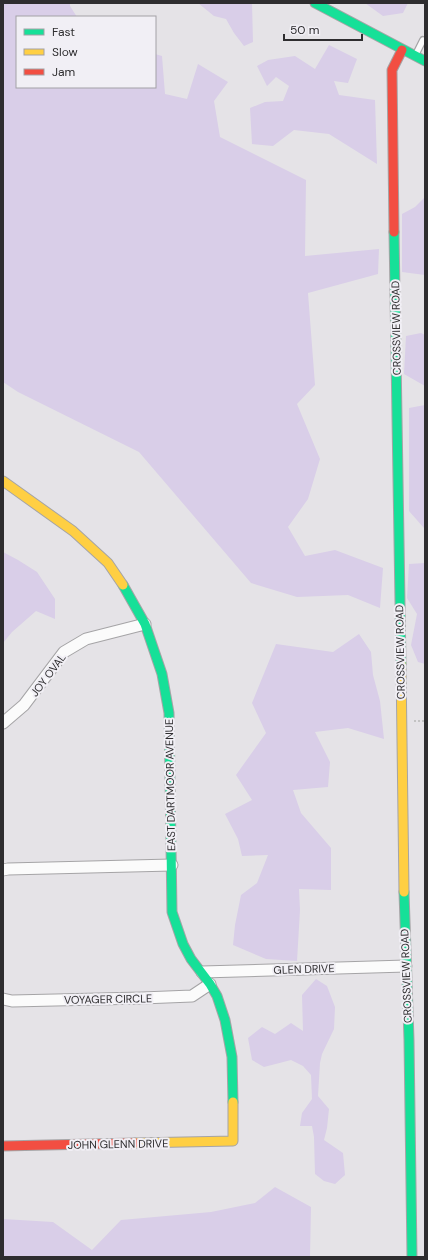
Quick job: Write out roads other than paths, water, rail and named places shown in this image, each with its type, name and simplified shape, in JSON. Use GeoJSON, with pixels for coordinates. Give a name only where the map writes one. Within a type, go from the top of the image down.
{"type":"FeatureCollection","features":[{"type":"Feature","properties":{"kind":"street"},"geometry":{"type":"LineString","coordinates":[[315,3],[425,61]]}},
{"type":"Feature","properties":{"kind":"street","name":"CROSSVIEW ROAD"},"geometry":{"type":"LineString","coordinates":[[402,50],[392,70],[392,75],[412,1257]]}},
{"type":"Feature","properties":{"kind":"street","name":"EAST DARTMOOR AVENUE"},"geometry":{"type":"LineString","coordinates":[[3,481],[72,531],[108,563],[128,592],[145,624],[162,674],[169,713],[172,912],[183,944],[217,996],[225,1020],[232,1057],[233,1141]]}},
{"type":"Feature","properties":{"kind":"street","name":"JOY OVAL"},"geometry":{"type":"LineString","coordinates":[[3,723],[24,705],[64,652],[86,640],[145,624]]}},
{"type":"Feature","properties":{"kind":"street"},"geometry":{"type":"LineString","coordinates":[[3,870],[172,865]]}},
{"type":"Feature","properties":{"kind":"street","name":"GLEN DRIVE"},"geometry":{"type":"LineString","coordinates":[[202,972],[406,966]]}},
{"type":"Feature","properties":{"kind":"street","name":"VOYAGER CIRCLE"},"geometry":{"type":"LineString","coordinates":[[3,999],[19,1001],[192,996],[210,984]]}},
{"type":"Feature","properties":{"kind":"street","name":"JOHN GLENN DRIVE"},"geometry":{"type":"LineString","coordinates":[[3,1146],[233,1141]]}},
{"type":"Feature","properties":{"kind":"lane"},"geometry":{"type":"LineString","coordinates":[[415,56],[423,40]]}}]}
